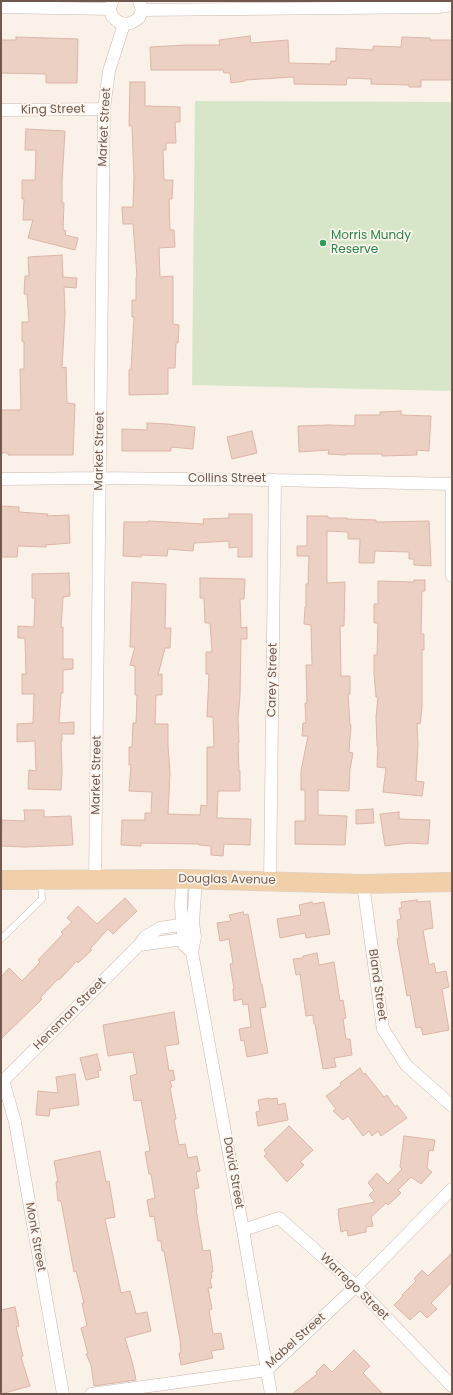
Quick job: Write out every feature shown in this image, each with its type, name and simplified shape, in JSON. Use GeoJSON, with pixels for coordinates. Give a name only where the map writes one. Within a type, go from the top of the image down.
{"type":"FeatureCollection","features":[{"type":"Feature","properties":{"kind":"main road","name":"Douglas Avenue"},"geometry":{"type":"LineString","coordinates":[[1,880],[189,879],[364,884],[452,882]]}},
{"type":"Feature","properties":{"kind":"street"},"geometry":{"type":"LineString","coordinates":[[1,7],[112,5],[112,16],[117,22],[124,24],[131,23],[138,18],[140,5],[439,7],[452,5]]}},
{"type":"Feature","properties":{"kind":"street","name":"Market Street"},"geometry":{"type":"LineString","coordinates":[[95,880],[104,109],[109,71],[124,24]]}},
{"type":"Feature","properties":{"kind":"street","name":"King Street"},"geometry":{"type":"LineString","coordinates":[[1,110],[104,109]]}},
{"type":"Feature","properties":{"kind":"street","name":"Collins Street"},"geometry":{"type":"LineString","coordinates":[[1,480],[99,478],[452,484]]}},
{"type":"Feature","properties":{"kind":"street","name":"Carey Street"},"geometry":{"type":"LineString","coordinates":[[270,881],[275,480]]}},
{"type":"Feature","properties":{"kind":"street"},"geometry":{"type":"LineString","coordinates":[[452,484],[452,576]]}},
{"type":"Feature","properties":{"kind":"street","name":"David Street"},"geometry":{"type":"LineString","coordinates":[[189,879],[189,938],[243,1230],[271,1394]]}},
{"type":"Feature","properties":{"kind":"street","name":"Bland Street"},"geometry":{"type":"LineString","coordinates":[[364,884],[383,1029],[406,1065],[452,1106]]}},
{"type":"Feature","properties":{"kind":"street","name":"Hensman Street"},"geometry":{"type":"LineString","coordinates":[[2,1082],[152,931],[188,923]]}},
{"type":"Feature","properties":{"kind":"street"},"geometry":{"type":"LineString","coordinates":[[138,945],[189,938]]}},
{"type":"Feature","properties":{"kind":"street","name":"Monk Street"},"geometry":{"type":"LineString","coordinates":[[2,1082],[15,1122],[63,1394]]}},
{"type":"Feature","properties":{"kind":"street","name":"Mabel Street"},"geometry":{"type":"LineString","coordinates":[[91,1394],[267,1370],[356,1286],[452,1189]]}},
{"type":"Feature","properties":{"kind":"street","name":"Warrego Street"},"geometry":{"type":"LineString","coordinates":[[243,1230],[279,1218],[356,1286],[452,1386]]}},
{"type":"Feature","properties":{"kind":"lane"},"geometry":{"type":"LineString","coordinates":[[1,939],[42,899],[41,880]]}},
{"type":"Feature","properties":{"kind":"green space","name":"Morris Mundy Reserve"},"geometry":{"type":"Polygon","coordinates":[[[195,101],[452,102],[452,391],[192,385],[195,101]]]}},
{"type":"Feature","properties":{"kind":"building"},"geometry":{"type":"Polygon","coordinates":[[[250,36],[251,43],[288,40],[289,63],[330,64],[331,61],[336,61],[336,48],[373,50],[373,46],[401,47],[402,37],[430,38],[430,40],[452,40],[452,80],[421,80],[421,87],[409,87],[409,85],[371,84],[371,79],[347,78],[346,85],[294,84],[294,77],[245,80],[231,83],[230,73],[224,73],[223,70],[151,70],[150,47],[220,45],[219,40],[250,36]]]}},
{"type":"Feature","properties":{"kind":"building"},"geometry":{"type":"Polygon","coordinates":[[[16,37],[78,39],[77,83],[46,83],[46,74],[1,73],[1,40],[16,40],[16,37]]]}},
{"type":"Feature","properties":{"kind":"building"},"geometry":{"type":"Polygon","coordinates":[[[130,82],[145,82],[145,106],[180,107],[180,122],[175,122],[176,143],[166,143],[166,150],[163,150],[164,180],[173,180],[172,199],[169,199],[170,230],[174,230],[175,247],[159,248],[160,277],[173,276],[173,324],[179,325],[178,343],[176,343],[175,368],[168,368],[168,394],[129,395],[129,370],[131,370],[134,317],[132,317],[132,300],[136,300],[137,277],[133,224],[123,224],[122,207],[133,207],[134,177],[132,126],[129,126],[130,82]]]}},
{"type":"Feature","properties":{"kind":"building"},"geometry":{"type":"Polygon","coordinates":[[[26,129],[65,131],[62,181],[62,203],[64,203],[63,230],[66,231],[65,235],[78,238],[75,250],[28,238],[33,220],[23,220],[24,199],[22,199],[22,180],[35,180],[36,150],[25,150],[26,129]]]}},
{"type":"Feature","properties":{"kind":"building"},"geometry":{"type":"Polygon","coordinates":[[[62,255],[63,277],[77,278],[76,288],[64,287],[65,314],[62,368],[66,367],[67,403],[75,404],[73,455],[8,455],[8,453],[1,453],[1,410],[21,410],[20,369],[24,369],[22,322],[29,322],[27,294],[24,294],[25,276],[29,276],[28,257],[62,255]]]}},
{"type":"Feature","properties":{"kind":"building"},"geometry":{"type":"Polygon","coordinates":[[[401,411],[401,415],[431,416],[429,451],[417,450],[417,455],[382,456],[382,454],[328,454],[329,450],[299,452],[298,426],[355,426],[355,415],[380,415],[380,412],[401,411]]]}},
{"type":"Feature","properties":{"kind":"building"},"geometry":{"type":"Polygon","coordinates":[[[147,423],[195,427],[193,449],[171,447],[171,451],[122,451],[122,429],[147,430],[147,423]]]}},
{"type":"Feature","properties":{"kind":"building"},"geometry":{"type":"Polygon","coordinates":[[[252,431],[257,453],[232,459],[227,437],[252,431]]]}},
{"type":"Feature","properties":{"kind":"building"},"geometry":{"type":"Polygon","coordinates":[[[1,506],[19,507],[19,512],[48,514],[47,516],[69,515],[70,543],[46,545],[46,547],[18,546],[17,557],[1,557],[1,506]]]}},
{"type":"Feature","properties":{"kind":"building"},"geometry":{"type":"Polygon","coordinates":[[[229,514],[252,514],[252,557],[238,557],[238,547],[229,548],[229,541],[194,543],[193,551],[168,549],[167,556],[123,556],[124,522],[148,521],[204,524],[203,519],[229,518],[229,514]]]}},
{"type":"Feature","properties":{"kind":"building"},"geometry":{"type":"Polygon","coordinates":[[[307,516],[328,516],[328,518],[376,520],[376,522],[429,521],[431,566],[414,565],[414,559],[409,559],[409,552],[375,551],[374,563],[359,563],[360,539],[348,539],[348,532],[327,531],[327,583],[345,582],[344,626],[340,626],[341,676],[350,676],[350,694],[348,694],[351,725],[349,752],[353,753],[350,769],[349,791],[318,790],[318,815],[347,816],[345,845],[295,844],[295,821],[305,821],[305,790],[301,790],[301,771],[308,736],[302,736],[303,723],[306,723],[306,665],[312,665],[311,625],[304,624],[309,556],[297,556],[297,546],[307,546],[307,516]]]}},
{"type":"Feature","properties":{"kind":"building"},"geometry":{"type":"Polygon","coordinates":[[[69,573],[70,596],[63,597],[61,627],[63,627],[63,659],[73,659],[73,669],[63,670],[63,693],[61,693],[59,723],[74,722],[74,734],[62,734],[61,790],[28,789],[29,770],[36,771],[35,741],[17,742],[17,724],[33,723],[34,694],[22,694],[22,674],[26,674],[25,638],[18,638],[18,626],[34,627],[35,598],[32,598],[32,574],[69,573]]]}},
{"type":"Feature","properties":{"kind":"building"},"geometry":{"type":"Polygon","coordinates":[[[200,578],[245,579],[244,599],[240,599],[241,628],[247,627],[247,639],[241,639],[238,719],[240,791],[218,791],[217,818],[251,819],[250,845],[224,844],[223,856],[211,855],[211,846],[199,844],[141,843],[141,846],[121,845],[122,820],[145,820],[145,813],[151,813],[152,792],[129,791],[131,765],[129,765],[129,747],[132,747],[133,723],[136,723],[137,695],[135,695],[135,666],[130,665],[135,647],[130,647],[132,582],[166,584],[165,628],[171,628],[170,648],[165,648],[158,675],[162,674],[162,695],[156,695],[155,724],[168,724],[170,773],[168,814],[200,815],[201,805],[207,806],[207,747],[214,747],[213,717],[207,717],[209,674],[206,674],[206,652],[212,652],[210,623],[205,623],[204,598],[200,598],[200,578]]]}},
{"type":"Feature","properties":{"kind":"building"},"geometry":{"type":"Polygon","coordinates":[[[414,580],[425,580],[425,591],[422,591],[421,634],[424,634],[424,650],[422,649],[422,708],[420,724],[417,723],[418,744],[416,781],[424,782],[422,796],[383,792],[386,768],[377,767],[378,746],[376,717],[378,697],[376,697],[374,655],[377,655],[378,623],[374,623],[374,604],[378,604],[378,581],[414,582],[414,580]]]}},
{"type":"Feature","properties":{"kind":"building"},"geometry":{"type":"Polygon","coordinates":[[[373,809],[374,823],[356,824],[356,810],[373,809]]]}},
{"type":"Feature","properties":{"kind":"building"},"geometry":{"type":"Polygon","coordinates":[[[24,810],[44,810],[44,817],[71,816],[73,845],[25,847],[1,846],[2,820],[25,821],[24,810]]]}},
{"type":"Feature","properties":{"kind":"building"},"geometry":{"type":"Polygon","coordinates":[[[399,812],[399,819],[430,820],[428,844],[409,843],[385,846],[380,814],[399,812]]]}},
{"type":"Feature","properties":{"kind":"building"},"geometry":{"type":"Polygon","coordinates":[[[125,898],[137,911],[113,934],[108,929],[90,949],[92,950],[78,963],[77,961],[59,980],[58,979],[40,998],[42,999],[1,1039],[1,977],[9,968],[22,981],[40,962],[38,960],[63,934],[61,932],[72,922],[67,918],[78,906],[97,924],[125,898]]]}},
{"type":"Feature","properties":{"kind":"building"},"geometry":{"type":"Polygon","coordinates":[[[417,900],[417,902],[430,901],[433,928],[423,930],[429,965],[434,963],[436,973],[446,971],[449,987],[442,989],[449,1030],[423,1035],[421,1027],[416,1028],[410,995],[407,996],[397,939],[399,938],[397,920],[401,919],[399,908],[402,908],[401,902],[417,900]]]}},
{"type":"Feature","properties":{"kind":"building"},"geometry":{"type":"Polygon","coordinates":[[[312,902],[313,904],[324,902],[330,934],[306,938],[305,933],[280,938],[277,919],[301,915],[299,905],[312,902]]]}},
{"type":"Feature","properties":{"kind":"building"},"geometry":{"type":"Polygon","coordinates":[[[243,912],[244,915],[248,914],[262,984],[266,1007],[260,1008],[268,1053],[247,1057],[244,1040],[241,1041],[239,1029],[251,1027],[248,1004],[243,1005],[242,999],[234,1001],[234,989],[230,964],[233,963],[229,939],[220,941],[217,923],[231,921],[229,915],[243,912]]]}},
{"type":"Feature","properties":{"kind":"building"},"geometry":{"type":"Polygon","coordinates":[[[317,953],[319,965],[334,962],[340,1001],[343,1000],[346,1018],[343,1019],[346,1039],[350,1039],[352,1055],[334,1058],[336,1067],[323,1069],[313,1015],[306,1016],[300,974],[296,975],[293,959],[303,958],[303,956],[317,953]]]}},
{"type":"Feature","properties":{"kind":"building"},"geometry":{"type":"Polygon","coordinates":[[[174,1012],[179,1044],[165,1046],[169,1071],[173,1070],[175,1080],[170,1081],[176,1119],[174,1120],[179,1145],[185,1144],[188,1158],[197,1156],[200,1171],[196,1172],[199,1188],[194,1189],[196,1209],[203,1251],[210,1250],[213,1272],[211,1272],[212,1278],[210,1279],[212,1288],[208,1288],[212,1309],[209,1310],[213,1334],[221,1333],[224,1349],[211,1351],[213,1358],[181,1365],[179,1353],[181,1353],[180,1340],[164,1251],[162,1251],[161,1241],[158,1241],[154,1216],[150,1217],[147,1200],[155,1198],[145,1152],[150,1151],[141,1100],[134,1101],[130,1076],[137,1074],[133,1052],[108,1056],[103,1025],[174,1012]]]}},
{"type":"Feature","properties":{"kind":"building"},"geometry":{"type":"Polygon","coordinates":[[[97,1054],[101,1070],[98,1071],[99,1077],[86,1080],[80,1058],[97,1054]]]}},
{"type":"Feature","properties":{"kind":"building"},"geometry":{"type":"Polygon","coordinates":[[[360,1068],[364,1075],[365,1073],[384,1097],[387,1095],[395,1107],[397,1105],[407,1118],[381,1136],[378,1131],[372,1136],[369,1131],[363,1136],[348,1116],[343,1120],[333,1111],[336,1109],[326,1096],[360,1068]]]}},
{"type":"Feature","properties":{"kind":"building"},"geometry":{"type":"Polygon","coordinates":[[[75,1074],[79,1105],[50,1109],[49,1116],[36,1115],[38,1091],[58,1093],[56,1077],[75,1074]]]}},
{"type":"Feature","properties":{"kind":"building"},"geometry":{"type":"Polygon","coordinates":[[[277,1098],[278,1105],[285,1103],[288,1120],[258,1126],[256,1112],[260,1111],[258,1100],[277,1098]]]}},
{"type":"Feature","properties":{"kind":"building"},"geometry":{"type":"Polygon","coordinates":[[[289,1126],[313,1150],[300,1162],[304,1165],[287,1182],[264,1156],[267,1154],[264,1150],[289,1126]]]}},
{"type":"Feature","properties":{"kind":"building"},"geometry":{"type":"Polygon","coordinates":[[[404,1136],[435,1140],[433,1151],[429,1150],[427,1168],[432,1172],[421,1184],[411,1177],[398,1190],[401,1193],[388,1205],[386,1203],[371,1217],[373,1226],[366,1227],[366,1232],[348,1236],[347,1230],[341,1232],[338,1209],[375,1202],[369,1195],[374,1190],[368,1183],[377,1173],[388,1184],[402,1169],[400,1167],[404,1136]]]}},
{"type":"Feature","properties":{"kind":"building"},"geometry":{"type":"Polygon","coordinates":[[[100,1151],[106,1182],[109,1181],[115,1217],[105,1219],[121,1293],[130,1291],[136,1314],[147,1312],[151,1331],[125,1338],[136,1380],[94,1386],[91,1365],[86,1354],[88,1354],[81,1328],[87,1326],[82,1303],[84,1303],[76,1271],[74,1272],[61,1201],[58,1201],[56,1182],[58,1182],[54,1161],[100,1151]]]}},
{"type":"Feature","properties":{"kind":"building"},"geometry":{"type":"Polygon","coordinates":[[[452,1253],[452,1282],[431,1303],[437,1309],[427,1318],[420,1311],[410,1320],[394,1305],[416,1281],[414,1279],[422,1270],[428,1276],[452,1253]]]}},
{"type":"Feature","properties":{"kind":"building"},"geometry":{"type":"Polygon","coordinates":[[[15,1307],[19,1326],[16,1327],[23,1356],[21,1357],[30,1386],[1,1394],[1,1310],[15,1307]]]}},
{"type":"Feature","properties":{"kind":"building"},"geometry":{"type":"Polygon","coordinates":[[[354,1350],[370,1366],[363,1373],[383,1394],[292,1394],[317,1374],[316,1372],[324,1364],[332,1372],[354,1350]]]}},
{"type":"Feature","properties":{"kind":"place","name":"Morris Mundy Reserve"},"geometry":{"type":"Point","coordinates":[323,243]}}]}
